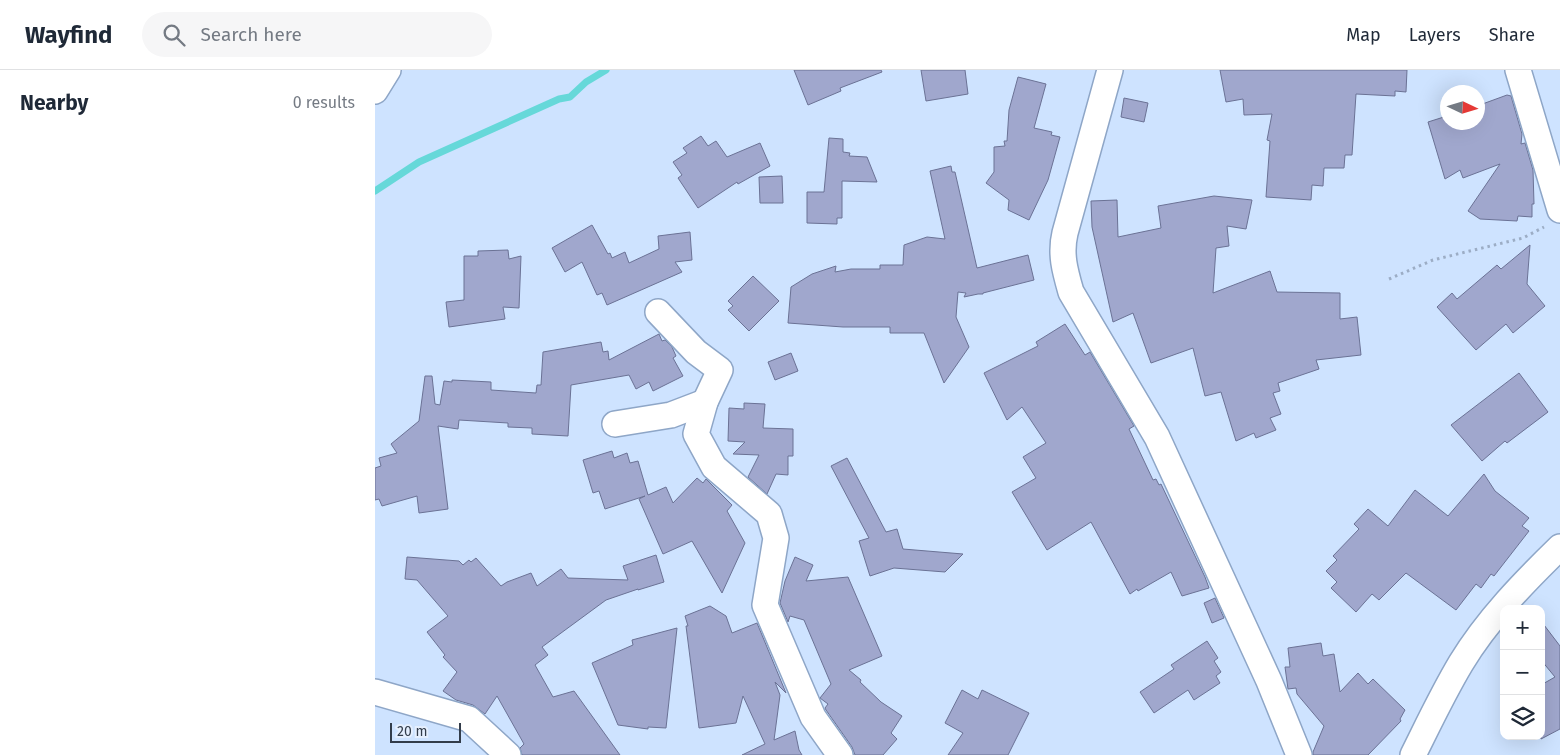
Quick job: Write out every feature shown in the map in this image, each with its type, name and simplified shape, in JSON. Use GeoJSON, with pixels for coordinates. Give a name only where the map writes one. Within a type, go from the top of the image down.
{"type":"FeatureCollection","features":[{"type":"Feature","properties":{"kind":"street"},"geometry":{"type":"LineString","coordinates":[[375,92],[388,70]]}},
{"type":"Feature","properties":{"kind":"street"},"geometry":{"type":"LineString","coordinates":[[1109,70],[1062,250],[1071,292],[1157,437],[1269,681],[1299,755]]}},
{"type":"Feature","properties":{"kind":"street"},"geometry":{"type":"LineString","coordinates":[[1518,70],[1553,218]]}},
{"type":"Feature","properties":{"kind":"street"},"geometry":{"type":"LineString","coordinates":[[658,312],[696,352],[720,370],[705,402],[695,434],[714,467],[769,514],[776,538],[765,606],[813,717],[840,755]]}},
{"type":"Feature","properties":{"kind":"street"},"geometry":{"type":"LineString","coordinates":[[615,424],[671,415],[705,402]]}},
{"type":"Feature","properties":{"kind":"street"},"geometry":{"type":"LineString","coordinates":[[1413,755],[1461,663],[1486,627],[1524,582],[1560,547]]}},
{"type":"Feature","properties":{"kind":"street"},"geometry":{"type":"LineString","coordinates":[[375,692],[469,719],[508,755]]}},
{"type":"Feature","properties":{"kind":"path"},"geometry":{"type":"LineString","coordinates":[[1389,279],[1433,260],[1523,238],[1553,218]]}},
{"type":"Feature","properties":{"kind":"building"},"geometry":{"type":"Polygon","coordinates":[[[794,70],[881,70],[882,72],[840,88],[841,91],[808,105],[794,70]]]}},
{"type":"Feature","properties":{"kind":"building"},"geometry":{"type":"Polygon","coordinates":[[[921,70],[965,70],[968,94],[926,101],[921,70]]]}},
{"type":"Feature","properties":{"kind":"building"},"geometry":{"type":"Polygon","coordinates":[[[1220,70],[1407,70],[1406,92],[1395,91],[1395,96],[1356,94],[1352,155],[1345,155],[1344,168],[1324,168],[1323,186],[1312,185],[1311,200],[1266,197],[1270,141],[1267,140],[1272,114],[1244,115],[1243,99],[1226,102],[1220,70]]]}},
{"type":"Feature","properties":{"kind":"building"},"geometry":{"type":"Polygon","coordinates":[[[1018,77],[1046,84],[1034,128],[1052,132],[1051,135],[1060,137],[1048,180],[1029,220],[1008,210],[1009,200],[986,183],[994,172],[994,147],[1005,146],[1004,141],[1007,141],[1009,110],[1018,77]]]}},
{"type":"Feature","properties":{"kind":"building"},"geometry":{"type":"Polygon","coordinates":[[[1507,95],[1511,96],[1522,134],[1521,144],[1525,143],[1533,170],[1534,204],[1532,204],[1532,217],[1518,216],[1517,221],[1480,219],[1468,211],[1500,164],[1463,178],[1460,170],[1445,179],[1428,122],[1440,118],[1440,130],[1485,130],[1485,103],[1507,95]]]}},
{"type":"Feature","properties":{"kind":"building"},"geometry":{"type":"Polygon","coordinates":[[[1124,98],[1148,103],[1144,122],[1121,117],[1124,98]]]}},
{"type":"Feature","properties":{"kind":"building"},"geometry":{"type":"Polygon","coordinates":[[[701,136],[708,146],[716,141],[727,157],[760,143],[770,166],[738,184],[737,182],[698,208],[678,178],[682,175],[673,162],[687,153],[683,148],[701,136]]]}},
{"type":"Feature","properties":{"kind":"building"},"geometry":{"type":"Polygon","coordinates":[[[829,138],[843,139],[843,152],[850,153],[849,156],[867,157],[877,182],[842,181],[842,218],[837,218],[837,224],[807,223],[807,192],[824,192],[829,138]]]}},
{"type":"Feature","properties":{"kind":"building"},"geometry":{"type":"Polygon","coordinates":[[[951,166],[952,172],[955,172],[977,268],[1028,255],[1034,280],[983,294],[964,297],[966,293],[958,292],[956,317],[969,347],[944,383],[924,333],[890,333],[890,327],[843,327],[788,323],[791,287],[812,274],[836,266],[835,272],[851,269],[880,269],[880,265],[903,265],[904,245],[927,237],[945,239],[930,171],[951,166]]]}},
{"type":"Feature","properties":{"kind":"building"},"geometry":{"type":"Polygon","coordinates":[[[782,176],[783,203],[760,203],[759,177],[782,176]]]}},
{"type":"Feature","properties":{"kind":"building"},"geometry":{"type":"Polygon","coordinates":[[[1214,196],[1252,200],[1246,229],[1227,226],[1229,246],[1216,248],[1213,293],[1270,271],[1277,292],[1340,293],[1340,319],[1357,317],[1361,355],[1316,360],[1319,369],[1278,383],[1280,391],[1273,393],[1281,414],[1270,418],[1276,430],[1256,438],[1254,433],[1236,441],[1221,392],[1205,396],[1193,348],[1151,363],[1133,313],[1113,322],[1092,227],[1091,201],[1117,200],[1118,237],[1161,228],[1158,206],[1214,196]]]}},
{"type":"Feature","properties":{"kind":"building"},"geometry":{"type":"Polygon","coordinates":[[[592,225],[608,254],[610,253],[612,258],[625,252],[629,263],[659,249],[658,236],[690,232],[692,260],[675,262],[682,272],[607,305],[602,293],[597,295],[582,262],[565,272],[552,248],[592,225]]]}},
{"type":"Feature","properties":{"kind":"building"},"geometry":{"type":"Polygon","coordinates":[[[1530,245],[1527,284],[1545,306],[1513,333],[1506,324],[1476,350],[1437,307],[1452,293],[1457,299],[1497,265],[1501,269],[1530,245]]]}},
{"type":"Feature","properties":{"kind":"building"},"geometry":{"type":"Polygon","coordinates":[[[508,250],[509,259],[521,256],[519,308],[503,307],[505,319],[449,327],[446,302],[464,300],[464,256],[478,256],[478,251],[508,250]]]}},
{"type":"Feature","properties":{"kind":"building"},"geometry":{"type":"Polygon","coordinates":[[[753,276],[779,301],[749,331],[728,310],[733,306],[728,301],[753,276]]]}},
{"type":"Feature","properties":{"kind":"building"},"geometry":{"type":"Polygon","coordinates":[[[1065,324],[1085,355],[1090,352],[1134,426],[1129,429],[1153,480],[1156,479],[1159,485],[1161,484],[1209,588],[1182,596],[1171,572],[1130,594],[1091,522],[1047,550],[1012,492],[1036,478],[1023,457],[1046,443],[1022,407],[1007,420],[984,373],[1038,346],[1036,342],[1065,324]]]}},
{"type":"Feature","properties":{"kind":"building"},"geometry":{"type":"Polygon","coordinates":[[[659,334],[662,341],[665,340],[672,347],[676,356],[673,358],[683,376],[653,391],[649,382],[636,389],[629,375],[571,385],[568,436],[532,434],[532,428],[508,427],[508,423],[459,420],[458,429],[438,426],[448,509],[419,513],[417,496],[382,506],[379,499],[375,500],[375,468],[381,466],[379,458],[397,453],[391,444],[419,421],[425,376],[432,376],[435,404],[440,405],[444,381],[452,382],[452,380],[491,382],[491,390],[536,393],[537,385],[541,385],[543,352],[601,342],[603,352],[608,351],[609,360],[659,334]]]}},
{"type":"Feature","properties":{"kind":"building"},"geometry":{"type":"Polygon","coordinates":[[[791,353],[798,371],[775,380],[768,362],[791,353]]]}},
{"type":"Feature","properties":{"kind":"building"},"geometry":{"type":"Polygon","coordinates":[[[1519,373],[1548,412],[1507,443],[1505,441],[1482,461],[1451,425],[1519,373]]]}},
{"type":"Feature","properties":{"kind":"building"},"geometry":{"type":"Polygon","coordinates":[[[744,403],[765,404],[763,428],[793,429],[793,456],[788,456],[788,475],[776,474],[767,494],[748,477],[759,455],[733,454],[745,442],[728,441],[729,408],[744,409],[744,403]]]}},
{"type":"Feature","properties":{"kind":"building"},"geometry":{"type":"Polygon","coordinates":[[[612,451],[614,458],[627,453],[630,463],[638,461],[648,495],[666,487],[673,503],[697,478],[703,483],[706,479],[732,505],[727,511],[745,543],[722,593],[692,541],[663,554],[639,499],[645,496],[605,509],[599,491],[593,493],[583,460],[612,451]]]}},
{"type":"Feature","properties":{"kind":"building"},"geometry":{"type":"Polygon","coordinates":[[[847,458],[886,532],[897,529],[903,549],[963,554],[945,572],[894,568],[870,576],[859,541],[869,538],[831,466],[847,458]]]}},
{"type":"Feature","properties":{"kind":"building"},"geometry":{"type":"Polygon","coordinates":[[[1484,474],[1495,491],[1529,518],[1522,526],[1529,531],[1494,576],[1491,574],[1481,588],[1476,584],[1456,610],[1406,573],[1379,600],[1372,594],[1356,612],[1331,588],[1337,582],[1326,571],[1337,560],[1333,556],[1359,529],[1354,524],[1368,509],[1388,526],[1415,490],[1448,516],[1484,474]]]}},
{"type":"Feature","properties":{"kind":"building"},"geometry":{"type":"Polygon","coordinates":[[[656,555],[664,582],[606,600],[542,647],[548,655],[535,665],[553,697],[574,691],[620,755],[522,755],[520,748],[524,744],[497,696],[485,714],[473,705],[456,700],[443,691],[457,672],[443,657],[445,655],[427,632],[448,616],[417,580],[405,579],[407,557],[459,561],[463,565],[469,560],[471,562],[476,558],[501,586],[531,573],[537,586],[561,569],[568,578],[628,580],[623,566],[656,555]]]}},
{"type":"Feature","properties":{"kind":"building"},"geometry":{"type":"Polygon","coordinates":[[[795,557],[813,565],[806,581],[848,577],[882,656],[849,670],[881,702],[902,716],[891,733],[897,739],[883,755],[855,755],[852,747],[826,710],[825,708],[828,704],[820,698],[831,684],[804,620],[790,616],[788,622],[780,603],[785,581],[795,557]]]}},
{"type":"Feature","properties":{"kind":"building"},"geometry":{"type":"Polygon","coordinates":[[[1215,598],[1224,618],[1212,623],[1204,603],[1215,598]]]}},
{"type":"Feature","properties":{"kind":"building"},"geometry":{"type":"Polygon","coordinates":[[[710,606],[726,616],[732,633],[757,623],[786,693],[775,682],[780,695],[774,740],[795,731],[802,755],[742,755],[765,744],[743,696],[736,723],[699,728],[686,626],[688,626],[685,616],[710,606]]]}},
{"type":"Feature","properties":{"kind":"building"},"geometry":{"type":"Polygon","coordinates":[[[1545,626],[1560,646],[1560,729],[1545,737],[1545,683],[1555,677],[1545,665],[1545,626]]]}},
{"type":"Feature","properties":{"kind":"building"},"geometry":{"type":"Polygon","coordinates":[[[677,628],[666,728],[648,727],[648,729],[618,725],[592,663],[633,645],[632,640],[677,628]]]}},
{"type":"Feature","properties":{"kind":"building"},"geometry":{"type":"Polygon","coordinates":[[[1207,641],[1218,658],[1214,661],[1221,672],[1216,676],[1220,683],[1194,700],[1188,690],[1154,713],[1140,692],[1174,669],[1171,665],[1207,641]]]}},
{"type":"Feature","properties":{"kind":"building"},"geometry":{"type":"Polygon","coordinates":[[[1321,643],[1323,656],[1334,654],[1340,692],[1358,673],[1368,684],[1373,679],[1405,710],[1400,719],[1401,721],[1368,755],[1313,755],[1324,726],[1297,694],[1296,688],[1288,689],[1285,667],[1290,667],[1288,648],[1321,643]]]}},
{"type":"Feature","properties":{"kind":"building"},"geometry":{"type":"Polygon","coordinates":[[[962,690],[978,699],[982,690],[1029,713],[1008,755],[948,755],[963,733],[945,723],[962,690]]]}},
{"type":"Feature","properties":{"kind":"waterway"},"geometry":{"type":"LineString","coordinates":[[375,191],[419,162],[559,99],[570,97],[586,82],[606,70]]}}]}
